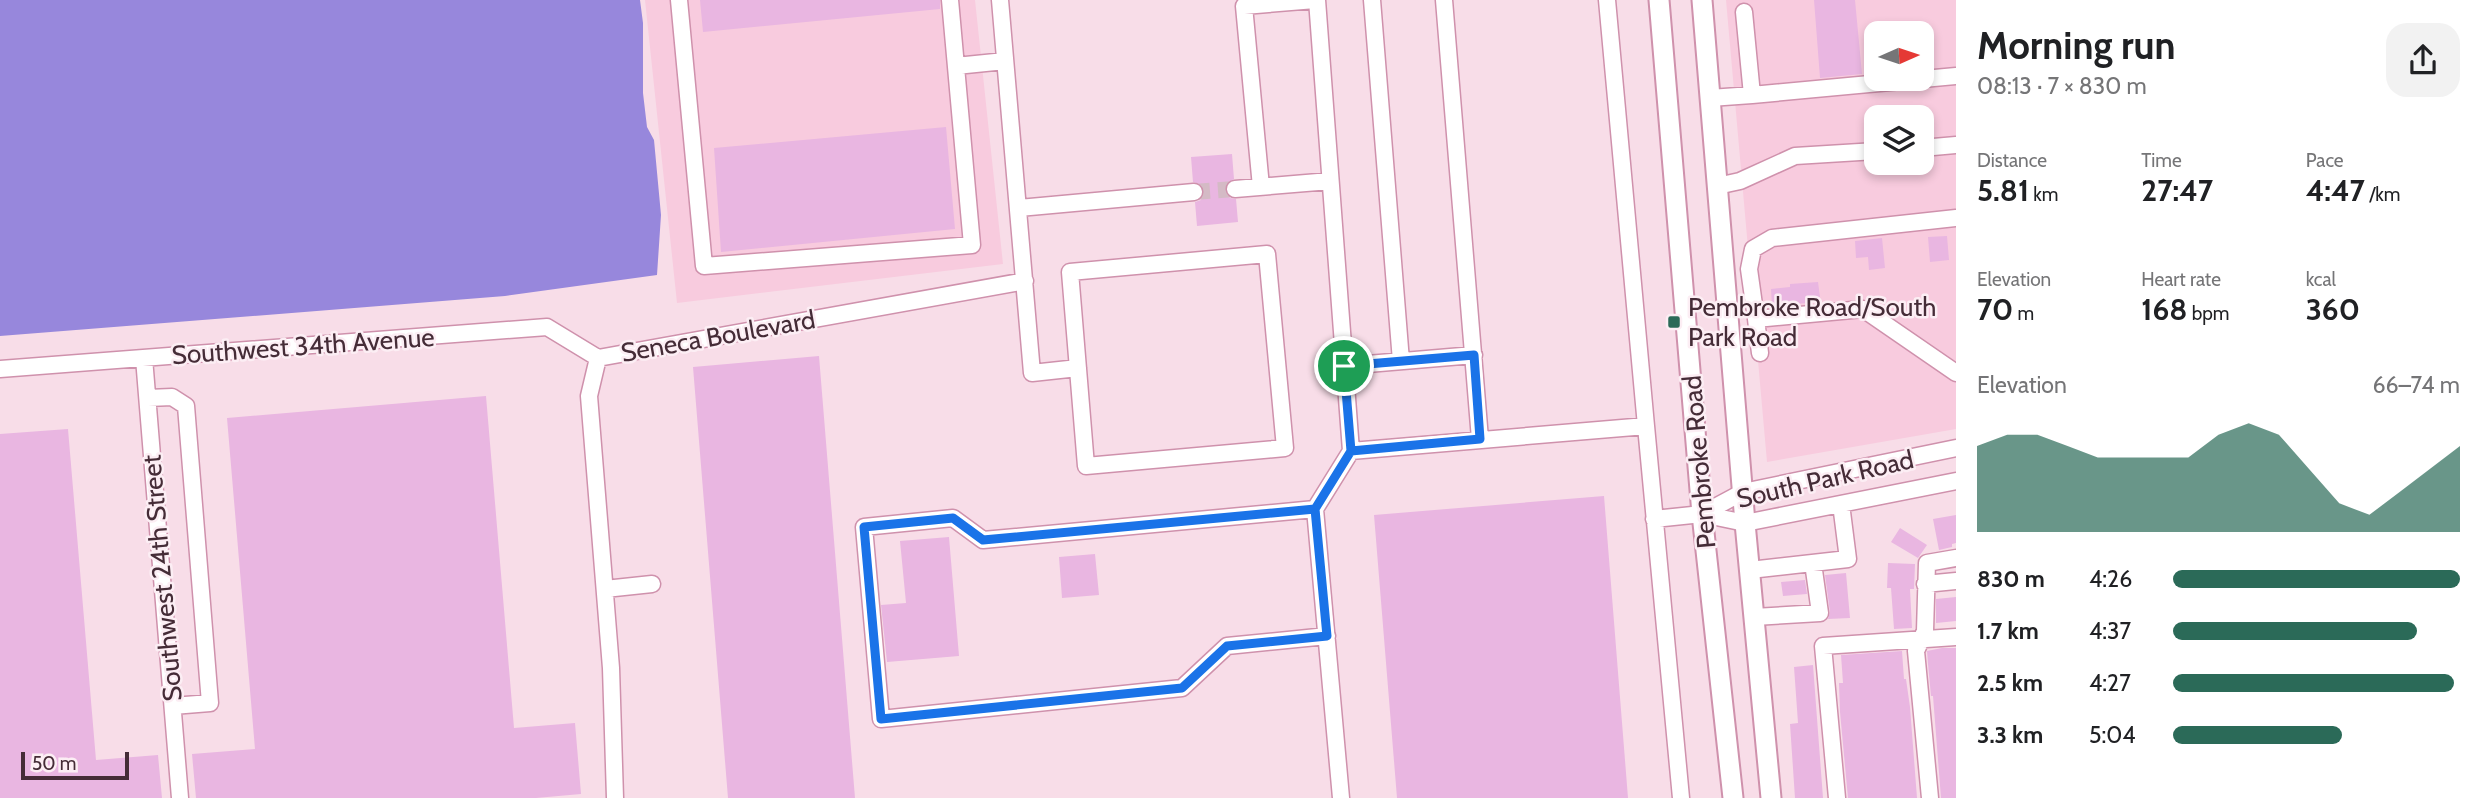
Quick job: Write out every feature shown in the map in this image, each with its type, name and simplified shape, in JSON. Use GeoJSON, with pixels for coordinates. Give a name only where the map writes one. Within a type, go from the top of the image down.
{"type":"FeatureCollection","features":[{"type":"Feature","properties":{"kind":"main road","name":"Pembroke Road"},"geometry":{"type":"LineString","coordinates":[[1659,0],[1702,514],[1733,798]]}},
{"type":"Feature","properties":{"kind":"main road","name":"Pembroke Road"},"geometry":{"type":"LineString","coordinates":[[1702,0],[1745,523],[1771,798]]}},
{"type":"Feature","properties":{"kind":"street"},"geometry":{"type":"LineString","coordinates":[[678,0],[704,266],[972,244],[950,0]]}},
{"type":"Feature","properties":{"kind":"street"},"geometry":{"type":"LineString","coordinates":[[1000,0],[1031,373],[1078,368]]}},
{"type":"Feature","properties":{"kind":"street"},"geometry":{"type":"LineString","coordinates":[[1261,187],[1244,6],[1316,0],[1351,451],[1315,509],[1341,798]]}},
{"type":"Feature","properties":{"kind":"street"},"geometry":{"type":"LineString","coordinates":[[1373,0],[1401,361]]}},
{"type":"Feature","properties":{"kind":"street"},"geometry":{"type":"LineString","coordinates":[[1444,0],[1480,439]]}},
{"type":"Feature","properties":{"kind":"street"},"geometry":{"type":"LineString","coordinates":[[1607,0],[1681,798]]}},
{"type":"Feature","properties":{"kind":"street"},"geometry":{"type":"LineString","coordinates":[[1744,12],[1752,95]]}},
{"type":"Feature","properties":{"kind":"street"},"geometry":{"type":"LineString","coordinates":[[956,66],[1005,61]]}},
{"type":"Feature","properties":{"kind":"street"},"geometry":{"type":"LineString","coordinates":[[1710,98],[1956,76]]}},
{"type":"Feature","properties":{"kind":"street"},"geometry":{"type":"LineString","coordinates":[[1934,147],[1956,145]]}},
{"type":"Feature","properties":{"kind":"street"},"geometry":{"type":"LineString","coordinates":[[1717,186],[1740,181],[1795,156],[1864,152]]}},
{"type":"Feature","properties":{"kind":"street"},"geometry":{"type":"LineString","coordinates":[[1235,189],[1330,181]]}},
{"type":"Feature","properties":{"kind":"street"},"geometry":{"type":"LineString","coordinates":[[1018,208],[1194,192]]}},
{"type":"Feature","properties":{"kind":"street"},"geometry":{"type":"LineString","coordinates":[[1731,344],[1759,347],[1749,269],[1754,249],[1772,238],[1956,218]]}},
{"type":"Feature","properties":{"kind":"street"},"geometry":{"type":"LineString","coordinates":[[1267,254],[1285,448],[1086,466],[1078,368],[1070,272],[1267,254]]}},
{"type":"Feature","properties":{"kind":"street","name":"Seneca Boulevard"},"geometry":{"type":"LineString","coordinates":[[615,798],[611,667],[589,396],[598,358],[1025,281]]}},
{"type":"Feature","properties":{"kind":"street"},"geometry":{"type":"LineString","coordinates":[[1756,319],[1863,309],[1956,373]]}},
{"type":"Feature","properties":{"kind":"street","name":"Southwest 34th Avenue"},"geometry":{"type":"LineString","coordinates":[[0,369],[547,327],[598,358]]}},
{"type":"Feature","properties":{"kind":"street"},"geometry":{"type":"LineString","coordinates":[[1344,366],[1474,355]]}},
{"type":"Feature","properties":{"kind":"street","name":"Southwest 24th Street"},"geometry":{"type":"LineString","coordinates":[[144,358],[180,798]]}},
{"type":"Feature","properties":{"kind":"street"},"geometry":{"type":"LineString","coordinates":[[148,398],[172,397],[186,406],[189,433],[210,703],[173,706]]}},
{"type":"Feature","properties":{"kind":"street"},"geometry":{"type":"LineString","coordinates":[[1351,451],[1646,426]]}},
{"type":"Feature","properties":{"kind":"street","name":"South Park Road"},"geometry":{"type":"LineString","coordinates":[[1702,514],[1743,492],[1956,449]]}},
{"type":"Feature","properties":{"kind":"street","name":"South Park Road"},"geometry":{"type":"LineString","coordinates":[[1702,514],[1745,523],[1956,481]]}},
{"type":"Feature","properties":{"kind":"street"},"geometry":{"type":"LineString","coordinates":[[1750,570],[1848,559],[1842,504]]}},
{"type":"Feature","properties":{"kind":"street"},"geometry":{"type":"LineString","coordinates":[[1315,509],[983,540],[953,518],[864,527],[881,719],[1182,688],[1227,646],[1327,636]]}},
{"type":"Feature","properties":{"kind":"street"},"geometry":{"type":"LineString","coordinates":[[1654,519],[1702,514]]}},
{"type":"Feature","properties":{"kind":"street"},"geometry":{"type":"LineString","coordinates":[[1930,798],[1916,652],[1926,631],[1927,563],[1956,558]]}},
{"type":"Feature","properties":{"kind":"street"},"geometry":{"type":"LineString","coordinates":[[1754,617],[1820,614],[1813,563]]}},
{"type":"Feature","properties":{"kind":"street"},"geometry":{"type":"LineString","coordinates":[[1925,584],[1956,581]]}},
{"type":"Feature","properties":{"kind":"street"},"geometry":{"type":"LineString","coordinates":[[605,589],[652,584]]}},
{"type":"Feature","properties":{"kind":"street"},"geometry":{"type":"LineString","coordinates":[[1837,798],[1823,646],[1956,637]]}},
{"type":"Feature","properties":{"kind":"shaded area"},"geometry":{"type":"Polygon","coordinates":[[[0,0],[640,0],[643,23],[643,93],[647,127],[654,140],[661,215],[657,275],[505,296],[0,336],[0,0]]]}},
{"type":"Feature","properties":{"kind":"shaded area"},"geometry":{"type":"Polygon","coordinates":[[[645,0],[975,0],[1003,264],[677,303],[645,0]]]}},
{"type":"Feature","properties":{"kind":"shaded area"},"geometry":{"type":"Polygon","coordinates":[[[1726,0],[1956,0],[1956,429],[1767,462],[1726,0]]]}},
{"type":"Feature","properties":{"kind":"building"},"geometry":{"type":"Polygon","coordinates":[[[700,0],[940,0],[940,9],[703,32],[700,0]]]}},
{"type":"Feature","properties":{"kind":"building"},"geometry":{"type":"Polygon","coordinates":[[[1814,0],[1855,0],[1862,74],[1820,78],[1814,0]]]}},
{"type":"Feature","properties":{"kind":"building"},"geometry":{"type":"Polygon","coordinates":[[[946,127],[955,229],[721,252],[714,148],[946,127]]]}},
{"type":"Feature","properties":{"kind":"building"},"geometry":{"type":"Polygon","coordinates":[[[1232,154],[1234,179],[1226,184],[1225,191],[1230,198],[1236,199],[1238,222],[1197,226],[1195,202],[1201,200],[1204,192],[1202,185],[1193,182],[1191,157],[1232,154]]]}},
{"type":"Feature","properties":{"kind":"building"},"geometry":{"type":"Polygon","coordinates":[[[1947,236],[1949,260],[1930,262],[1928,237],[1947,236]]]}},
{"type":"Feature","properties":{"kind":"building"},"geometry":{"type":"Polygon","coordinates":[[[1882,238],[1885,268],[1869,270],[1868,257],[1856,258],[1855,241],[1882,238]]]}},
{"type":"Feature","properties":{"kind":"building"},"geometry":{"type":"Polygon","coordinates":[[[1818,282],[1820,297],[1807,299],[1807,303],[1772,306],[1771,289],[1790,287],[1790,284],[1818,282]]]}},
{"type":"Feature","properties":{"kind":"building"},"geometry":{"type":"Polygon","coordinates":[[[819,356],[855,798],[728,798],[693,367],[819,356]]]}},
{"type":"Feature","properties":{"kind":"building"},"geometry":{"type":"Polygon","coordinates":[[[486,396],[514,728],[575,723],[581,794],[536,798],[196,798],[192,754],[255,749],[227,418],[486,396]]]}},
{"type":"Feature","properties":{"kind":"building"},"geometry":{"type":"Polygon","coordinates":[[[68,429],[96,760],[158,755],[162,798],[0,798],[0,434],[68,429]]]}},
{"type":"Feature","properties":{"kind":"building"},"geometry":{"type":"Polygon","coordinates":[[[1604,496],[1628,798],[1397,798],[1374,515],[1604,496]]]}},
{"type":"Feature","properties":{"kind":"building"},"geometry":{"type":"Polygon","coordinates":[[[1956,515],[1956,543],[1952,544],[1952,547],[1939,550],[1933,519],[1956,515]]]}},
{"type":"Feature","properties":{"kind":"building"},"geometry":{"type":"Polygon","coordinates":[[[1900,528],[1927,545],[1918,558],[1891,542],[1900,528]]]}},
{"type":"Feature","properties":{"kind":"building"},"geometry":{"type":"Polygon","coordinates":[[[949,537],[959,656],[887,662],[881,605],[906,603],[900,541],[949,537]]]}},
{"type":"Feature","properties":{"kind":"building"},"geometry":{"type":"Polygon","coordinates":[[[1095,554],[1099,595],[1062,598],[1059,557],[1095,554]]]}},
{"type":"Feature","properties":{"kind":"building"},"geometry":{"type":"Polygon","coordinates":[[[1888,563],[1915,564],[1914,589],[1910,589],[1912,628],[1894,629],[1891,588],[1887,588],[1888,563]]]}},
{"type":"Feature","properties":{"kind":"building"},"geometry":{"type":"Polygon","coordinates":[[[1846,573],[1850,618],[1828,619],[1830,612],[1825,575],[1846,573]]]}},
{"type":"Feature","properties":{"kind":"building"},"geometry":{"type":"Polygon","coordinates":[[[1805,580],[1807,594],[1783,596],[1781,582],[1805,580]]]}},
{"type":"Feature","properties":{"kind":"building"},"geometry":{"type":"Polygon","coordinates":[[[1956,597],[1956,621],[1936,623],[1936,599],[1956,597]]]}},
{"type":"Feature","properties":{"kind":"building"},"geometry":{"type":"Polygon","coordinates":[[[1956,648],[1956,798],[1941,798],[1928,664],[1927,651],[1956,648]]]}},
{"type":"Feature","properties":{"kind":"building"},"geometry":{"type":"Polygon","coordinates":[[[1902,651],[1910,707],[1917,798],[1848,798],[1840,712],[1839,683],[1843,683],[1841,655],[1902,651]]]}},
{"type":"Feature","properties":{"kind":"building"},"geometry":{"type":"Polygon","coordinates":[[[1813,665],[1823,798],[1795,798],[1790,724],[1798,723],[1794,667],[1813,665]]]}},
{"type":"Feature","properties":{"kind":"tunnel"},"geometry":{"type":"LineString","coordinates":[[1194,192],[1235,189]]}},
{"type":"Feature","properties":{"kind":"place","name":"Pembroke Road/South Park Road"},"geometry":{"type":"Point","coordinates":[1674,322]}},
{"type":"Feature","properties":{"kind":"route"},"geometry":{"type":"LineString","coordinates":[[1344,366],[1351,451],[1315,509],[983,540],[953,518],[864,527],[881,719],[1182,688],[1227,646],[1327,636],[1315,509],[1351,451],[1480,439],[1474,355],[1344,366]]}}]}
